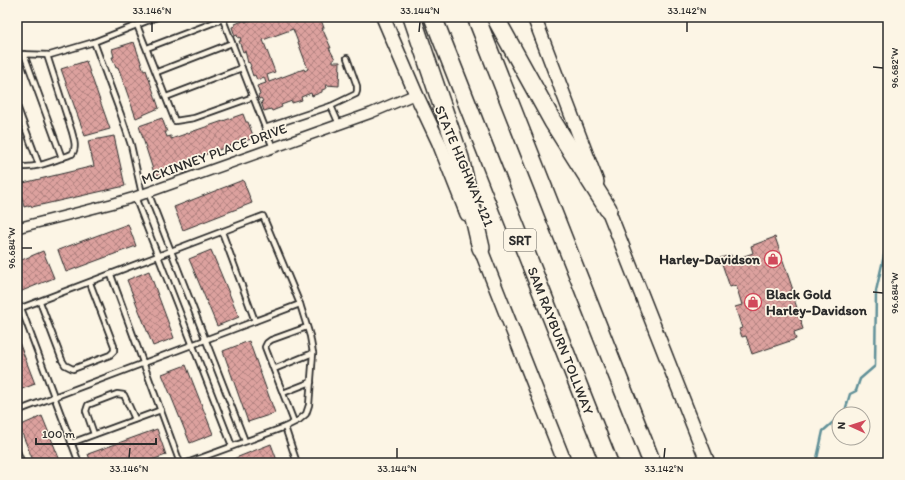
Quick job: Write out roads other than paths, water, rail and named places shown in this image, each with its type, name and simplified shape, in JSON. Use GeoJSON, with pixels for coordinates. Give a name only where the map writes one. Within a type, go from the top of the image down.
{"type":"FeatureCollection","features":[{"type":"Feature","properties":{"kind":"highway"},"geometry":{"type":"LineString","coordinates":[[412,17],[460,158],[481,248]]}},
{"type":"Feature","properties":{"kind":"highway","name":"SAM RAYBURN TOLLWAY"},"geometry":{"type":"LineString","coordinates":[[433,17],[609,463]]}},
{"type":"Feature","properties":{"kind":"highway"},"geometry":{"type":"LineString","coordinates":[[476,17],[652,463]]}},
{"type":"Feature","properties":{"kind":"highway"},"geometry":{"type":"LineString","coordinates":[[495,17],[553,122],[608,209]]}},
{"type":"Feature","properties":{"kind":"main road","name":"STATE HIGHWAY 121"},"geometry":{"type":"LineString","coordinates":[[383,17],[439,143],[565,463]]}},
{"type":"Feature","properties":{"kind":"main road"},"geometry":{"type":"LineString","coordinates":[[534,17],[708,463]]}},
{"type":"Feature","properties":{"kind":"street","name":"MCKINNEY PLACE DRIVE"},"geometry":{"type":"LineString","coordinates":[[17,228],[111,204],[142,194],[371,113],[416,94]]}},
{"type":"Feature","properties":{"kind":"lane"},"geometry":{"type":"LineString","coordinates":[[17,54],[47,55],[94,42],[157,17]]}},
{"type":"Feature","properties":{"kind":"lane"},"geometry":{"type":"LineString","coordinates":[[147,48],[225,18],[232,43],[273,148]]}},
{"type":"Feature","properties":{"kind":"lane"},"geometry":{"type":"LineString","coordinates":[[137,24],[175,121],[194,118],[253,97]]}},
{"type":"Feature","properties":{"kind":"lane"},"geometry":{"type":"LineString","coordinates":[[94,42],[122,115],[158,256],[232,446]]}},
{"type":"Feature","properties":{"kind":"lane"},"geometry":{"type":"LineString","coordinates":[[157,72],[232,43]]}},
{"type":"Feature","properties":{"kind":"lane"},"geometry":{"type":"LineString","coordinates":[[24,54],[62,158]]}},
{"type":"Feature","properties":{"kind":"lane"},"geometry":{"type":"LineString","coordinates":[[17,166],[24,168],[39,165],[72,154],[74,151],[75,143],[47,55]]}},
{"type":"Feature","properties":{"kind":"lane"},"geometry":{"type":"LineString","coordinates":[[265,128],[331,106],[356,94],[357,86],[347,58]]}},
{"type":"Feature","properties":{"kind":"lane"},"geometry":{"type":"LineString","coordinates":[[166,97],[242,68]]}},
{"type":"Feature","properties":{"kind":"lane"},"geometry":{"type":"LineString","coordinates":[[17,106],[39,165]]}},
{"type":"Feature","properties":{"kind":"lane"},"geometry":{"type":"LineString","coordinates":[[331,106],[338,124]]}},
{"type":"Feature","properties":{"kind":"lane"},"geometry":{"type":"LineString","coordinates":[[142,194],[171,251],[245,441]]}},
{"type":"Feature","properties":{"kind":"lane"},"geometry":{"type":"LineString","coordinates":[[79,463],[21,308],[263,216],[300,304],[307,327],[313,353],[309,405],[306,414],[294,422],[187,463]]}},
{"type":"Feature","properties":{"kind":"lane"},"geometry":{"type":"LineString","coordinates":[[222,232],[255,321]]}},
{"type":"Feature","properties":{"kind":"lane"},"geometry":{"type":"LineString","coordinates":[[111,275],[180,463]]}},
{"type":"Feature","properties":{"kind":"lane"},"geometry":{"type":"LineString","coordinates":[[40,302],[65,365],[73,369],[110,355],[114,351],[114,346],[90,283]]}},
{"type":"Feature","properties":{"kind":"lane"},"geometry":{"type":"LineString","coordinates":[[17,411],[300,304]]}},
{"type":"Feature","properties":{"kind":"lane"},"geometry":{"type":"LineString","coordinates":[[294,422],[266,347],[267,343],[271,340],[307,327]]}},
{"type":"Feature","properties":{"kind":"lane"},"geometry":{"type":"LineString","coordinates":[[274,369],[313,353]]}},
{"type":"Feature","properties":{"kind":"lane"},"geometry":{"type":"LineString","coordinates":[[283,393],[311,382]]}},
{"type":"Feature","properties":{"kind":"lane"},"geometry":{"type":"LineString","coordinates":[[94,434],[86,411],[88,405],[117,394],[124,395],[135,419]]}},
{"type":"Feature","properties":{"kind":"lane"},"geometry":{"type":"LineString","coordinates":[[71,443],[161,410]]}},
{"type":"Feature","properties":{"kind":"lane"},"geometry":{"type":"LineString","coordinates":[[285,426],[297,463]]}},
{"type":"Feature","properties":{"kind":"lane"},"geometry":{"type":"LineString","coordinates":[[17,451],[22,463]]}},
{"type":"Feature","properties":{"kind":"waterway"},"geometry":{"type":"LineString","coordinates":[[846,406],[850,394],[856,391],[860,379],[875,366],[876,291],[888,238]]}},
{"type":"Feature","properties":{"kind":"waterway"},"geometry":{"type":"LineString","coordinates":[[816,463],[823,431],[831,424]]}},
{"type":"Feature","properties":{"kind":"place","name":"Harley-Davidson"},"geometry":{"type":"Point","coordinates":[773,259]}},
{"type":"Feature","properties":{"kind":"place","name":"Black Gold Harley-Davidson"},"geometry":{"type":"Point","coordinates":[753,302]}}]}
